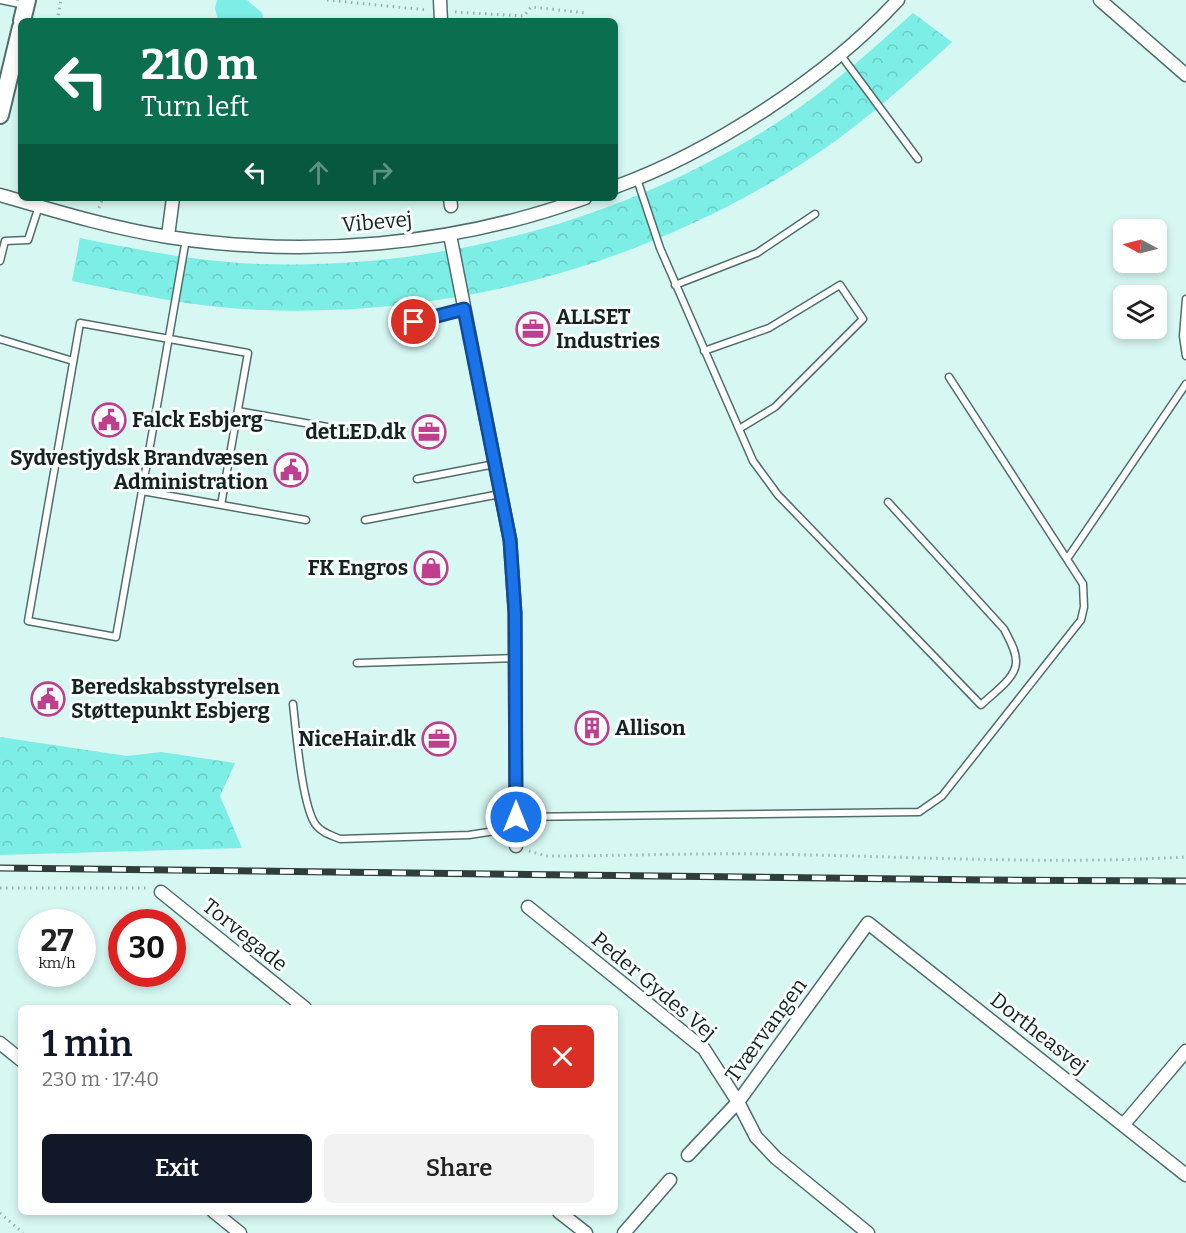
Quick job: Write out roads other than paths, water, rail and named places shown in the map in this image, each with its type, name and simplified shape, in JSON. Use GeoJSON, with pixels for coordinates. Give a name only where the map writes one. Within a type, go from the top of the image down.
{"type":"FeatureCollection","features":[{"type":"Feature","properties":{"kind":"street"},"geometry":{"type":"LineString","coordinates":[[618,186],[637,179],[724,135],[806,81],[881,18],[898,0]]}},
{"type":"Feature","properties":{"kind":"street"},"geometry":{"type":"LineString","coordinates":[[1100,0],[1186,75]]}},
{"type":"Feature","properties":{"kind":"street"},"geometry":{"type":"LineString","coordinates":[[0,115],[18,40]]}},
{"type":"Feature","properties":{"kind":"street","name":"Vibevej"},"geometry":{"type":"LineString","coordinates":[[0,195],[18,200]]}},
{"type":"Feature","properties":{"kind":"street","name":"Vibevej"},"geometry":{"type":"LineString","coordinates":[[21,201],[94,221],[168,237],[305,247],[378,244],[450,235],[545,212],[576,201]]}},
{"type":"Feature","properties":{"kind":"street"},"geometry":{"type":"LineString","coordinates":[[168,237],[173,201]]}},
{"type":"Feature","properties":{"kind":"street"},"geometry":{"type":"LineString","coordinates":[[450,235],[510,540],[515,613],[516,846]]}},
{"type":"Feature","properties":{"kind":"street","name":"Torvegade"},"geometry":{"type":"LineString","coordinates":[[161,892],[301,1005]]}},
{"type":"Feature","properties":{"kind":"street","name":"Peder Gydes Vej"},"geometry":{"type":"LineString","coordinates":[[528,907],[704,1049],[738,1102],[756,1137],[776,1158],[868,1233]]}},
{"type":"Feature","properties":{"kind":"street","name":"Tværvangen"},"geometry":{"type":"LineString","coordinates":[[688,1155],[738,1102],[868,923]]}},
{"type":"Feature","properties":{"kind":"street","name":"Dortheasvej"},"geometry":{"type":"LineString","coordinates":[[868,923],[1186,1175]]}},
{"type":"Feature","properties":{"kind":"street"},"geometry":{"type":"LineString","coordinates":[[0,1043],[18,1058]]}},
{"type":"Feature","properties":{"kind":"street"},"geometry":{"type":"LineString","coordinates":[[1124,1124],[1186,1051]]}},
{"type":"Feature","properties":{"kind":"street"},"geometry":{"type":"LineString","coordinates":[[624,1233],[670,1180]]}},
{"type":"Feature","properties":{"kind":"street"},"geometry":{"type":"LineString","coordinates":[[218,1215],[240,1233]]}},
{"type":"Feature","properties":{"kind":"street"},"geometry":{"type":"LineString","coordinates":[[564,1215],[586,1233]]}},
{"type":"Feature","properties":{"kind":"lane"},"geometry":{"type":"LineString","coordinates":[[0,0],[25,9]]}},
{"type":"Feature","properties":{"kind":"lane"},"geometry":{"type":"LineString","coordinates":[[839,53],[918,159]]}},
{"type":"Feature","properties":{"kind":"lane"},"geometry":{"type":"LineString","coordinates":[[637,179],[675,285],[753,461],[778,495],[981,705],[1013,673],[1017,661],[1013,648],[1004,629],[888,502]]}},
{"type":"Feature","properties":{"kind":"lane"},"geometry":{"type":"LineString","coordinates":[[0,261],[5,241],[28,240],[39,206]]}},
{"type":"Feature","properties":{"kind":"lane"},"geometry":{"type":"LineString","coordinates":[[675,285],[757,253],[815,214]]}},
{"type":"Feature","properties":{"kind":"lane"},"geometry":{"type":"LineString","coordinates":[[186,238],[169,339],[116,637],[28,621],[80,323],[169,339],[248,353],[221,505]]}},
{"type":"Feature","properties":{"kind":"lane"},"geometry":{"type":"LineString","coordinates":[[704,351],[769,328],[840,285],[863,320],[775,407],[739,429]]}},
{"type":"Feature","properties":{"kind":"lane"},"geometry":{"type":"LineString","coordinates":[[1186,299],[1183,336],[1186,356]]}},
{"type":"Feature","properties":{"kind":"lane"},"geometry":{"type":"LineString","coordinates":[[414,322],[464,309]]}},
{"type":"Feature","properties":{"kind":"lane"},"geometry":{"type":"LineString","coordinates":[[0,339],[73,361]]}},
{"type":"Feature","properties":{"kind":"lane"},"geometry":{"type":"LineString","coordinates":[[293,704],[307,802],[315,824],[325,833],[340,839],[469,835],[495,831],[516,817],[919,812],[942,796],[1081,620],[1084,607],[1083,584],[949,377]]}},
{"type":"Feature","properties":{"kind":"lane"},"geometry":{"type":"LineString","coordinates":[[1066,559],[1186,384]]}},
{"type":"Feature","properties":{"kind":"lane"},"geometry":{"type":"LineString","coordinates":[[238,411],[344,430]]}},
{"type":"Feature","properties":{"kind":"lane"},"geometry":{"type":"LineString","coordinates":[[417,479],[495,464]]}},
{"type":"Feature","properties":{"kind":"lane"},"geometry":{"type":"LineString","coordinates":[[142,491],[306,520]]}},
{"type":"Feature","properties":{"kind":"lane"},"geometry":{"type":"LineString","coordinates":[[365,520],[500,494]]}},
{"type":"Feature","properties":{"kind":"lane"},"geometry":{"type":"LineString","coordinates":[[357,663],[515,658]]}},
{"type":"Feature","properties":{"kind":"railway"},"geometry":{"type":"LineString","coordinates":[[0,868],[1186,881]]}},
{"type":"Feature","properties":{"kind":"place","name":"ALLSET Industries"},"geometry":{"type":"Point","coordinates":[533,329]}},
{"type":"Feature","properties":{"kind":"place","name":"Falck Esbjerg"},"geometry":{"type":"Point","coordinates":[109,420]}},
{"type":"Feature","properties":{"kind":"place","name":"detLED.dk"},"geometry":{"type":"Point","coordinates":[429,432]}},
{"type":"Feature","properties":{"kind":"place","name":"Sydvestjydsk Brandvæsen Administration"},"geometry":{"type":"Point","coordinates":[291,470]}},
{"type":"Feature","properties":{"kind":"place","name":"FK Engros"},"geometry":{"type":"Point","coordinates":[431,568]}},
{"type":"Feature","properties":{"kind":"place","name":"Beredskabsstyrelsen Støttepunkt Esbjerg"},"geometry":{"type":"Point","coordinates":[48,699]}},
{"type":"Feature","properties":{"kind":"place","name":"Allison"},"geometry":{"type":"Point","coordinates":[592,728]}},
{"type":"Feature","properties":{"kind":"place","name":"NiceHair.dk"},"geometry":{"type":"Point","coordinates":[439,739]}}]}
